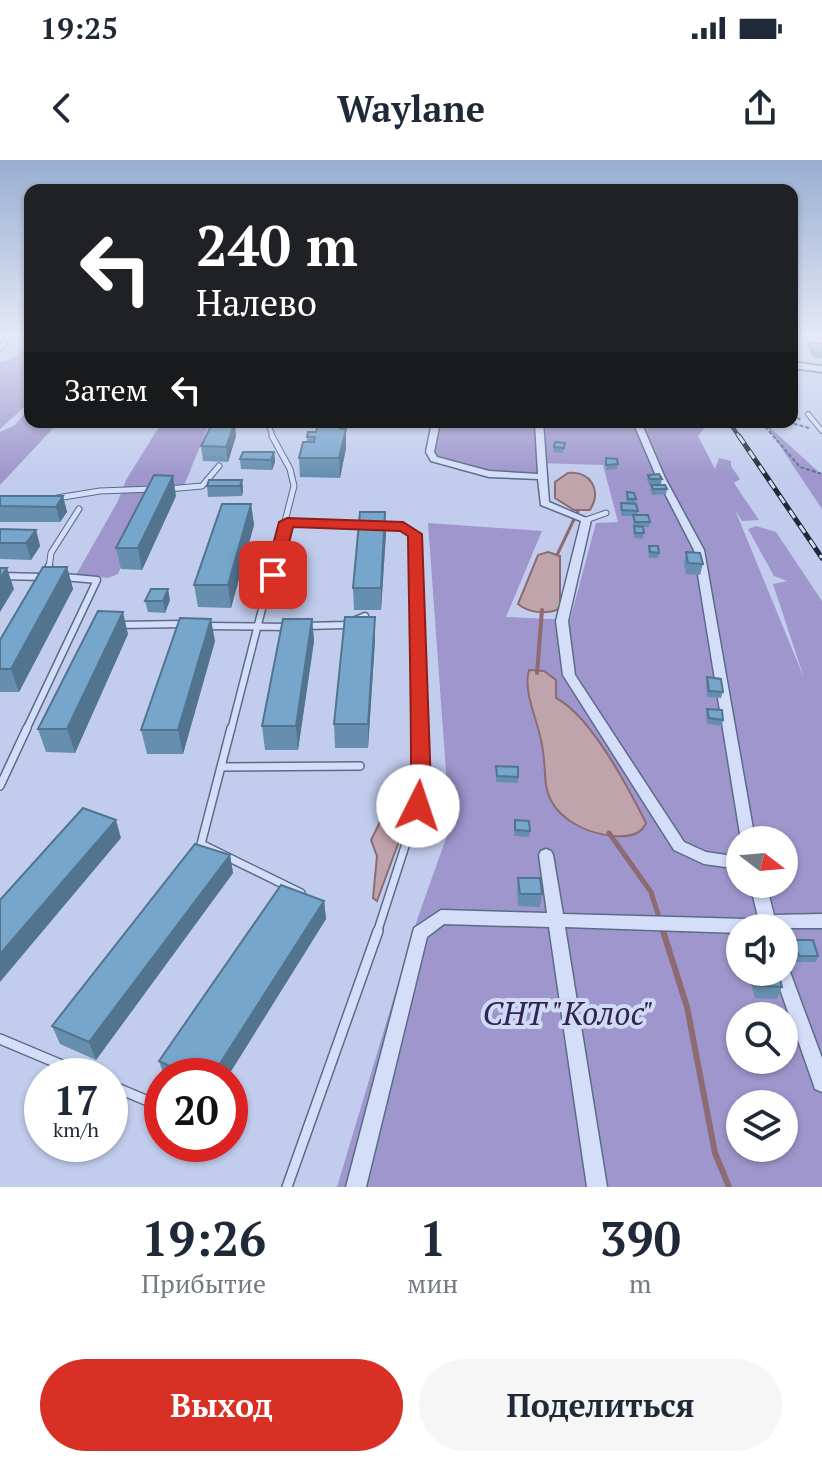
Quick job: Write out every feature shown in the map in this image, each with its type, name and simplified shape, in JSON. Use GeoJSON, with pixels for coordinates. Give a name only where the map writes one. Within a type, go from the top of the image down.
{"type":"FeatureCollection","features":[{"type":"Feature","properties":{"kind":"street"},"geometry":{"type":"LineString","coordinates":[[435,428],[430,452],[434,459],[489,474],[541,477]]}},
{"type":"Feature","properties":{"kind":"street"},"geometry":{"type":"LineString","coordinates":[[539,428],[544,503],[586,520],[562,621],[569,675],[679,846],[704,858],[726,861]]}},
{"type":"Feature","properties":{"kind":"street"},"geometry":{"type":"LineString","coordinates":[[640,428],[661,478],[699,550],[746,826]]}},
{"type":"Feature","properties":{"kind":"street"},"geometry":{"type":"LineString","coordinates":[[546,855],[597,1187]]}},
{"type":"Feature","properties":{"kind":"street"},"geometry":{"type":"LineString","coordinates":[[356,1187],[420,933],[441,917],[726,925]]}},
{"type":"Feature","properties":{"kind":"street"},"geometry":{"type":"LineString","coordinates":[[798,923],[822,921]]}},
{"type":"Feature","properties":{"kind":"street"},"geometry":{"type":"LineString","coordinates":[[787,986],[822,1083]]}},
{"type":"Feature","properties":{"kind":"lane"},"geometry":{"type":"LineString","coordinates":[[808,414],[822,431]]}},
{"type":"Feature","properties":{"kind":"lane"},"geometry":{"type":"LineString","coordinates":[[269,428],[271,438],[294,476],[287,522],[201,844],[314,900]]}},
{"type":"Feature","properties":{"kind":"lane"},"geometry":{"type":"LineString","coordinates":[[46,500],[100,491],[198,488],[219,466]]}},
{"type":"Feature","properties":{"kind":"lane"},"geometry":{"type":"LineString","coordinates":[[50,577],[47,564],[51,553],[79,509]]}},
{"type":"Feature","properties":{"kind":"lane"},"geometry":{"type":"LineString","coordinates":[[586,520],[606,513]]}},
{"type":"Feature","properties":{"kind":"lane"},"geometry":{"type":"LineString","coordinates":[[287,522],[403,527],[415,534],[421,787],[402,863],[287,1187]]}},
{"type":"Feature","properties":{"kind":"lane"},"geometry":{"type":"LineString","coordinates":[[0,576],[97,580],[0,786]]}},
{"type":"Feature","properties":{"kind":"lane"},"geometry":{"type":"LineString","coordinates":[[303,626],[344,625],[365,616]]}},
{"type":"Feature","properties":{"kind":"lane"},"geometry":{"type":"LineString","coordinates":[[108,625],[289,627]]}},
{"type":"Feature","properties":{"kind":"lane"},"geometry":{"type":"LineString","coordinates":[[222,767],[360,766]]}},
{"type":"Feature","properties":{"kind":"lane"},"geometry":{"type":"LineString","coordinates":[[0,1039],[45,1058]]}},
{"type":"Feature","properties":{"kind":"path"},"geometry":{"type":"LineString","coordinates":[[798,425],[822,431]]}},
{"type":"Feature","properties":{"kind":"path"},"geometry":{"type":"LineString","coordinates":[[766,428],[800,467],[822,474]]}},
{"type":"Feature","properties":{"kind":"green space"},"geometry":{"type":"Polygon","coordinates":[[[0,382],[24,382],[24,407],[0,429],[0,382]]]}},
{"type":"Feature","properties":{"kind":"green space"},"geometry":{"type":"Polygon","coordinates":[[[24,414],[24,428],[53,428],[0,485],[0,432],[15,425],[24,414]]]}},
{"type":"Feature","properties":{"kind":"green space"},"geometry":{"type":"Polygon","coordinates":[[[158,428],[208,428],[183,488],[159,494],[146,511],[118,574],[108,578],[76,575],[118,501],[126,480],[158,428]]]}},
{"type":"Feature","properties":{"kind":"green space","name":"СНТ \"Колос\""},"geometry":{"type":"Polygon","coordinates":[[[439,428],[704,428],[698,436],[715,469],[719,458],[731,461],[740,479],[734,483],[759,520],[742,521],[735,510],[804,678],[773,584],[787,581],[774,576],[748,529],[756,526],[776,532],[822,601],[822,1187],[337,1187],[417,920],[450,827],[428,523],[542,531],[506,617],[570,620],[596,523],[618,522],[603,465],[537,463],[537,475],[487,471],[435,455],[439,428]]]}},
{"type":"Feature","properties":{"kind":"green space"},"geometry":{"type":"Polygon","coordinates":[[[768,428],[822,475],[822,509],[768,428]]]}},
{"type":"Feature","properties":{"kind":"shaded area"},"geometry":{"type":"Polygon","coordinates":[[[568,473],[583,475],[592,483],[595,496],[590,510],[574,510],[555,498],[555,482],[568,473]]]}},
{"type":"Feature","properties":{"kind":"shaded area"},"geometry":{"type":"Polygon","coordinates":[[[548,552],[560,556],[560,605],[557,610],[532,611],[518,604],[538,555],[548,552]]]}},
{"type":"Feature","properties":{"kind":"shaded area"},"geometry":{"type":"Polygon","coordinates":[[[529,670],[544,671],[556,680],[556,698],[582,720],[619,772],[646,823],[641,830],[620,836],[592,832],[571,822],[555,806],[546,785],[542,742],[529,695],[529,670]]]}},
{"type":"Feature","properties":{"kind":"shaded area"},"geometry":{"type":"Polygon","coordinates":[[[410,791],[402,833],[377,901],[373,898],[377,856],[371,840],[380,822],[389,817],[397,794],[410,791]]]}},
{"type":"Feature","properties":{"kind":"building"},"geometry":{"type":"Polygon","coordinates":[[[210,428],[233,428],[226,447],[201,446],[210,428]]]}},
{"type":"Feature","properties":{"kind":"building"},"geometry":{"type":"Polygon","coordinates":[[[317,428],[346,429],[339,458],[299,458],[303,442],[314,442],[315,437],[307,437],[308,432],[316,432],[317,428]]]}},
{"type":"Feature","properties":{"kind":"building"},"geometry":{"type":"Polygon","coordinates":[[[555,442],[565,443],[564,448],[554,447],[555,442]]]}},
{"type":"Feature","properties":{"kind":"building"},"geometry":{"type":"Polygon","coordinates":[[[243,452],[274,452],[271,460],[240,459],[243,452]]]}},
{"type":"Feature","properties":{"kind":"building"},"geometry":{"type":"Polygon","coordinates":[[[606,458],[617,459],[618,464],[606,465],[606,458]]]}},
{"type":"Feature","properties":{"kind":"building"},"geometry":{"type":"Polygon","coordinates":[[[659,474],[662,479],[650,479],[648,475],[659,474]]]}},
{"type":"Feature","properties":{"kind":"building"},"geometry":{"type":"Polygon","coordinates":[[[154,475],[173,476],[138,548],[116,548],[154,475]]]}},
{"type":"Feature","properties":{"kind":"building"},"geometry":{"type":"Polygon","coordinates":[[[209,480],[242,480],[240,486],[207,486],[209,480]]]}},
{"type":"Feature","properties":{"kind":"building"},"geometry":{"type":"Polygon","coordinates":[[[651,485],[665,485],[667,489],[653,489],[651,485]]]}},
{"type":"Feature","properties":{"kind":"building"},"geometry":{"type":"Polygon","coordinates":[[[627,492],[634,493],[636,499],[628,499],[627,492]]]}},
{"type":"Feature","properties":{"kind":"building"},"geometry":{"type":"Polygon","coordinates":[[[0,496],[63,496],[56,507],[0,506],[0,496]]]}},
{"type":"Feature","properties":{"kind":"building"},"geometry":{"type":"Polygon","coordinates":[[[621,503],[636,504],[638,511],[622,510],[621,503]]]}},
{"type":"Feature","properties":{"kind":"building"},"geometry":{"type":"Polygon","coordinates":[[[222,504],[251,504],[228,585],[194,585],[222,504]]]}},
{"type":"Feature","properties":{"kind":"building"},"geometry":{"type":"Polygon","coordinates":[[[360,512],[385,512],[381,588],[353,588],[360,512]]]}},
{"type":"Feature","properties":{"kind":"building"},"geometry":{"type":"Polygon","coordinates":[[[633,515],[648,515],[650,522],[635,522],[633,515]]]}},
{"type":"Feature","properties":{"kind":"building"},"geometry":{"type":"Polygon","coordinates":[[[634,526],[643,527],[644,533],[635,533],[634,526]]]}},
{"type":"Feature","properties":{"kind":"building"},"geometry":{"type":"Polygon","coordinates":[[[0,529],[36,530],[26,543],[0,543],[0,529]]]}},
{"type":"Feature","properties":{"kind":"building"},"geometry":{"type":"Polygon","coordinates":[[[649,546],[658,546],[659,553],[650,552],[649,546]]]}},
{"type":"Feature","properties":{"kind":"building"},"geometry":{"type":"Polygon","coordinates":[[[686,552],[700,553],[703,564],[688,563],[686,552]]]}},
{"type":"Feature","properties":{"kind":"building"},"geometry":{"type":"Polygon","coordinates":[[[43,567],[67,567],[11,669],[0,669],[0,640],[43,567]]]}},
{"type":"Feature","properties":{"kind":"building"},"geometry":{"type":"Polygon","coordinates":[[[151,589],[168,589],[163,601],[145,601],[151,589]]]}},
{"type":"Feature","properties":{"kind":"building"},"geometry":{"type":"Polygon","coordinates":[[[98,611],[123,612],[67,729],[38,729],[98,611]]]}},
{"type":"Feature","properties":{"kind":"building"},"geometry":{"type":"Polygon","coordinates":[[[345,617],[375,617],[368,724],[334,724],[345,617]]]}},
{"type":"Feature","properties":{"kind":"building"},"geometry":{"type":"Polygon","coordinates":[[[180,618],[211,619],[178,730],[141,730],[180,618]]]}},
{"type":"Feature","properties":{"kind":"building"},"geometry":{"type":"Polygon","coordinates":[[[283,619],[312,619],[296,726],[262,726],[283,619]]]}},
{"type":"Feature","properties":{"kind":"building"},"geometry":{"type":"Polygon","coordinates":[[[707,677],[721,679],[723,692],[709,691],[707,677]]]}},
{"type":"Feature","properties":{"kind":"building"},"geometry":{"type":"Polygon","coordinates":[[[707,709],[722,710],[723,720],[709,718],[707,709]]]}},
{"type":"Feature","properties":{"kind":"building"},"geometry":{"type":"Polygon","coordinates":[[[496,766],[518,767],[518,777],[497,776],[496,766]]]}},
{"type":"Feature","properties":{"kind":"building"},"geometry":{"type":"Polygon","coordinates":[[[83,808],[116,820],[0,954],[0,900],[83,808]]]}},
{"type":"Feature","properties":{"kind":"building"},"geometry":{"type":"Polygon","coordinates":[[[515,820],[529,821],[530,831],[515,830],[515,820]]]}},
{"type":"Feature","properties":{"kind":"building"},"geometry":{"type":"Polygon","coordinates":[[[195,844],[230,855],[89,1042],[52,1026],[195,844]]]}},
{"type":"Feature","properties":{"kind":"building"},"geometry":{"type":"Polygon","coordinates":[[[518,878],[540,878],[542,894],[520,894],[518,878]]]}},
{"type":"Feature","properties":{"kind":"building"},"geometry":{"type":"Polygon","coordinates":[[[281,885],[324,901],[224,1058],[161,1058],[281,885]]]}},
{"type":"Feature","properties":{"kind":"building"},"geometry":{"type":"Polygon","coordinates":[[[798,940],[813,940],[818,956],[799,956],[798,940]]]}},
{"type":"Feature","properties":{"kind":"waterway"},"geometry":{"type":"LineString","coordinates":[[557,555],[578,511]]}},
{"type":"Feature","properties":{"kind":"waterway"},"geometry":{"type":"LineString","coordinates":[[537,673],[542,610]]}},
{"type":"Feature","properties":{"kind":"waterway"},"geometry":{"type":"LineString","coordinates":[[609,833],[651,892],[664,933]]}},
{"type":"Feature","properties":{"kind":"waterway"},"geometry":{"type":"LineString","coordinates":[[663,931],[687,1007],[715,1153],[729,1187]]}},
{"type":"Feature","properties":{"kind":"railway"},"geometry":{"type":"LineString","coordinates":[[733,428],[740,438]]}},
{"type":"Feature","properties":{"kind":"railway"},"geometry":{"type":"LineString","coordinates":[[739,436],[822,558]]}},
{"type":"Feature","properties":{"kind":"route"},"geometry":{"type":"LineString","coordinates":[[273,575],[287,522],[403,527],[415,534],[421,721],[418,806]]}}]}
